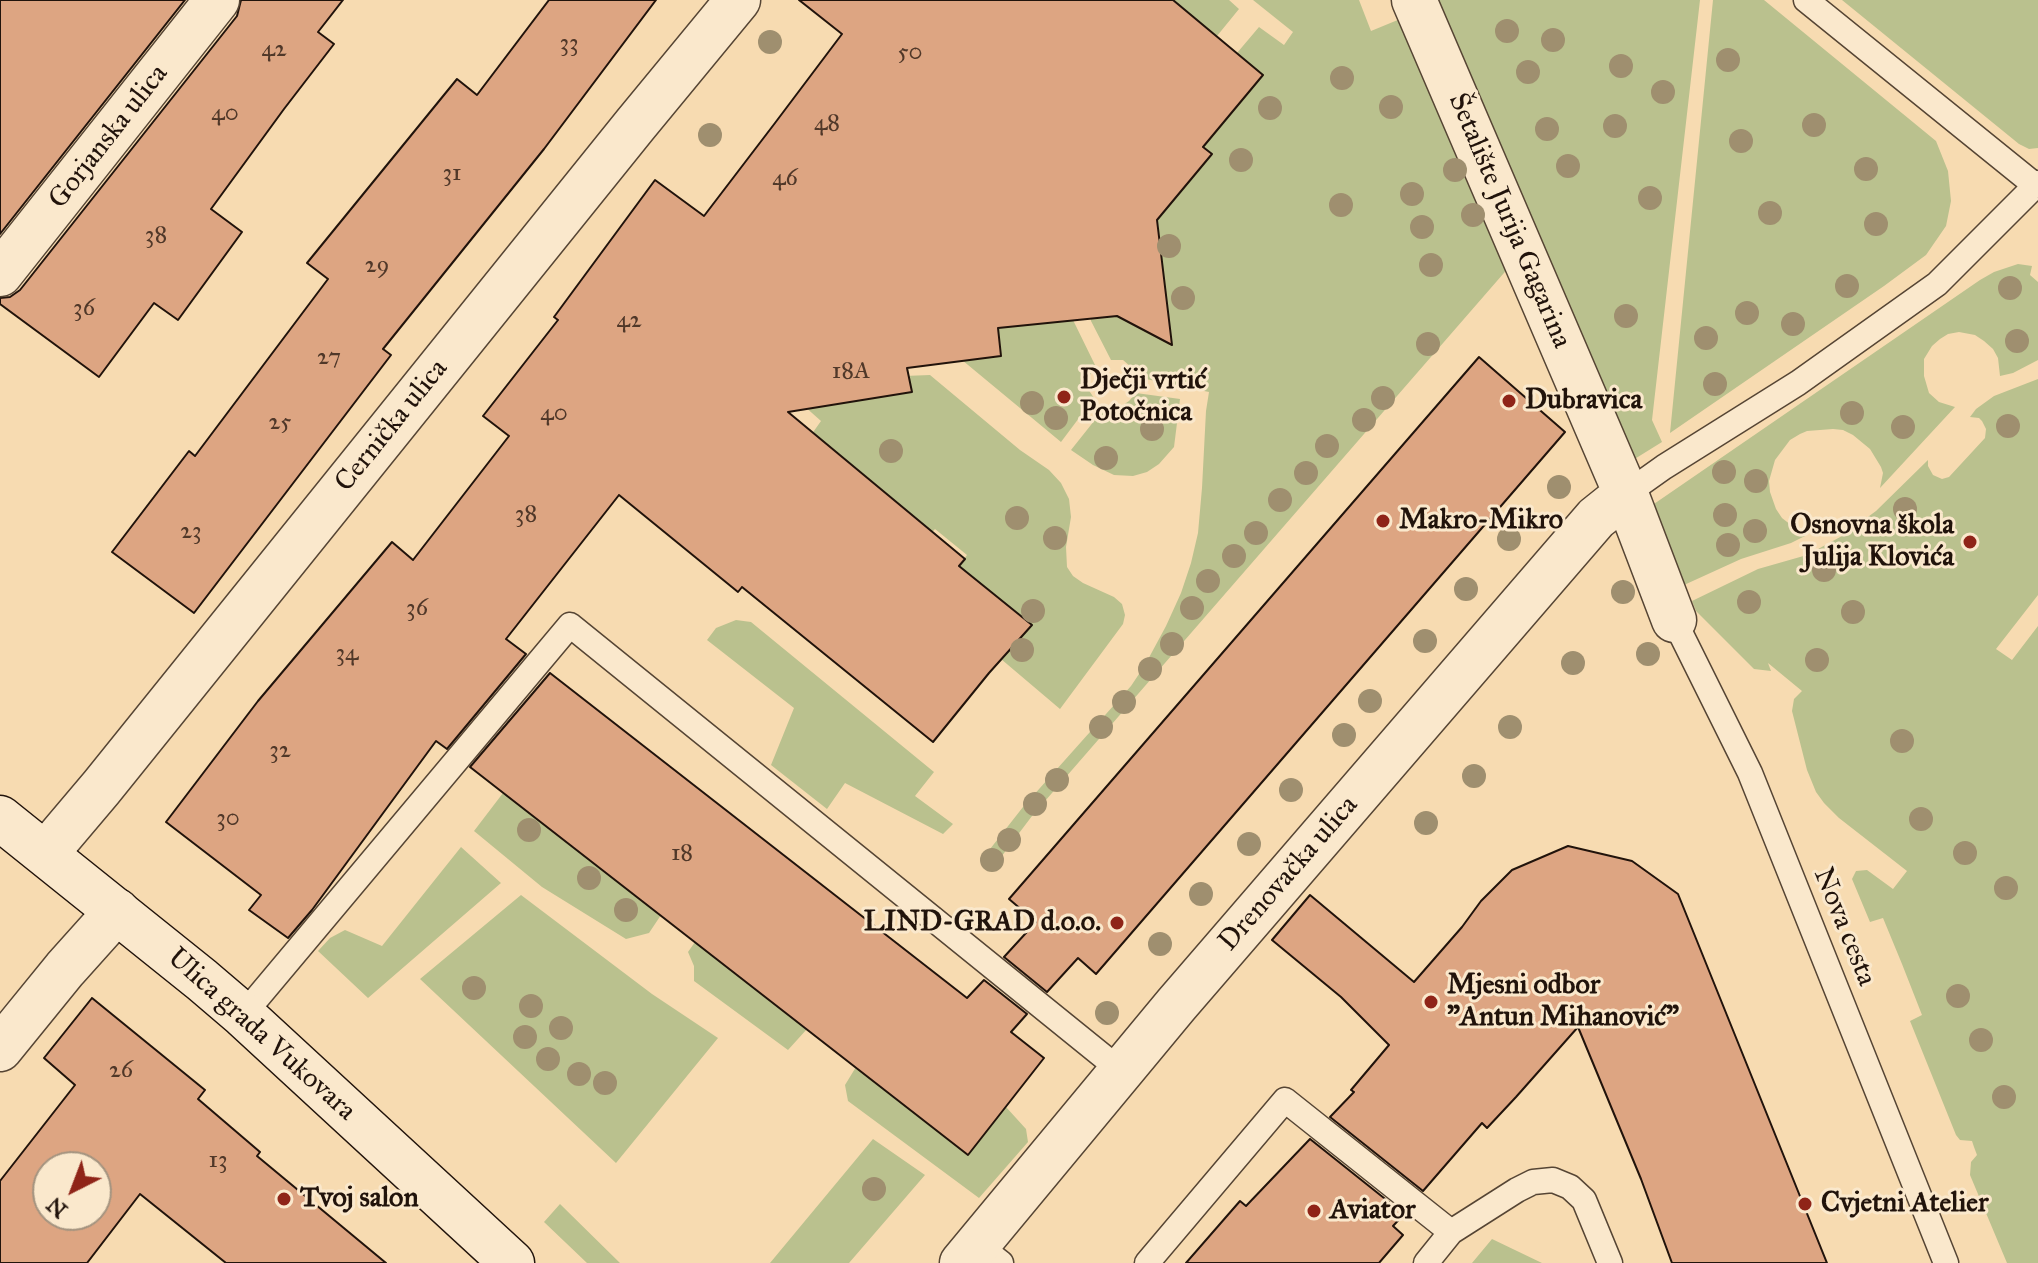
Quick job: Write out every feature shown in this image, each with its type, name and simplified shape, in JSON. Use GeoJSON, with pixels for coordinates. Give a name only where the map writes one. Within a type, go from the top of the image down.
{"type":"FeatureCollection","features":[{"type":"Feature","properties":{"kind":"street","name":"Gorjanska ulica"},"geometry":{"type":"LineString","coordinates":[[0,274],[217,0]]}},
{"type":"Feature","properties":{"kind":"street","name":"Cernička ulica"},"geometry":{"type":"LineString","coordinates":[[46,853],[738,0]]}},
{"type":"Feature","properties":{"kind":"street","name":"Šetalište Jurija Gagarina"},"geometry":{"type":"LineString","coordinates":[[1414,0],[1626,494],[1674,620]]}},
{"type":"Feature","properties":{"kind":"street","name":"Drenovačka ulica"},"geometry":{"type":"LineString","coordinates":[[981,1257],[1120,1070],[1596,518],[1626,494]]}},
{"type":"Feature","properties":{"kind":"street","name":"Ulica grada Vukovara"},"geometry":{"type":"LineString","coordinates":[[0,818],[243,1015],[512,1263]]}},
{"type":"Feature","properties":{"kind":"street"},"geometry":{"type":"LineString","coordinates":[[0,1049],[117,911]]}},
{"type":"Feature","properties":{"kind":"lane"},"geometry":{"type":"LineString","coordinates":[[1626,494],[1798,383],[1937,284],[2037,184],[1806,0]]}},
{"type":"Feature","properties":{"kind":"lane","name":"Nova cesta"},"geometry":{"type":"LineString","coordinates":[[1674,620],[1750,773],[1946,1263]]}},
{"type":"Feature","properties":{"kind":"lane"},"geometry":{"type":"LineString","coordinates":[[243,1015],[570,625],[1120,1070]]}},
{"type":"Feature","properties":{"kind":"lane"},"geometry":{"type":"LineString","coordinates":[[1147,1263],[1285,1100],[1451,1232]]}},
{"type":"Feature","properties":{"kind":"lane"},"geometry":{"type":"LineString","coordinates":[[1426,1263],[1451,1232],[1533,1182],[1553,1180],[1570,1187],[1584,1200],[1610,1263]]}},
{"type":"Feature","properties":{"kind":"green space"},"geometry":{"type":"Polygon","coordinates":[[[1173,0],[1229,0],[1239,9],[1217,36],[1173,0]]]}},
{"type":"Feature","properties":{"kind":"green space"},"geometry":{"type":"Polygon","coordinates":[[[1253,0],[1359,0],[1371,31],[1405,17],[1510,266],[1032,816],[992,869],[983,858],[1023,807],[1131,686],[1145,665],[1181,593],[1191,563],[1198,533],[1209,392],[1136,377],[1123,360],[1111,360],[1091,321],[1085,265],[1164,276],[1157,215],[1167,167],[1187,184],[1212,155],[1203,147],[1263,75],[1237,53],[1259,27],[1284,45],[1293,32],[1253,0]]]}},
{"type":"Feature","properties":{"kind":"green space"},"geometry":{"type":"Polygon","coordinates":[[[1438,0],[1700,0],[1652,420],[1662,442],[1633,460],[1438,0]]]}},
{"type":"Feature","properties":{"kind":"green space"},"geometry":{"type":"Polygon","coordinates":[[[1713,0],[1764,0],[1936,141],[1948,171],[1951,201],[1946,226],[1926,255],[1670,433],[1713,0]]]}},
{"type":"Feature","properties":{"kind":"green space"},"geometry":{"type":"Polygon","coordinates":[[[1842,0],[2038,0],[2038,148],[2029,149],[2019,144],[1842,0]]]}},
{"type":"Feature","properties":{"kind":"green space"},"geometry":{"type":"Polygon","coordinates":[[[2018,264],[2032,266],[2030,275],[2038,282],[2038,360],[2000,376],[1998,358],[1993,349],[1975,335],[1959,332],[1940,339],[1924,359],[1924,376],[1929,393],[1939,402],[1955,407],[1880,488],[1881,467],[1870,449],[1853,435],[1833,429],[1800,434],[1790,440],[1775,460],[1769,481],[1776,509],[1782,518],[1805,536],[1741,559],[1684,585],[1651,506],[1980,280],[2018,264]]]}},
{"type":"Feature","properties":{"kind":"green space"},"geometry":{"type":"Polygon","coordinates":[[[995,311],[1073,320],[1095,365],[1088,380],[1088,389],[1094,398],[1061,442],[962,360],[1001,356],[995,311]]]}},
{"type":"Feature","properties":{"kind":"green space"},"geometry":{"type":"Polygon","coordinates":[[[930,375],[1061,483],[1069,499],[1071,517],[1066,547],[1067,567],[1083,583],[1122,604],[1125,615],[1123,624],[1060,709],[988,648],[959,566],[967,555],[935,529],[924,541],[884,507],[891,497],[854,466],[804,445],[821,421],[776,381],[930,375]]]}},
{"type":"Feature","properties":{"kind":"green space"},"geometry":{"type":"Polygon","coordinates":[[[2038,379],[2038,595],[1996,649],[2012,660],[2038,626],[2038,1263],[2007,1263],[1970,1175],[1971,1162],[1977,1155],[1972,1141],[1960,1140],[1956,1135],[1910,1021],[1922,1015],[1902,964],[1883,918],[1870,922],[1852,879],[1856,871],[1867,870],[1893,889],[1907,871],[1839,818],[1816,792],[1792,711],[1794,699],[1802,691],[1768,663],[1771,671],[1754,669],[1696,611],[1692,601],[1758,569],[1807,555],[1842,536],[1876,511],[1928,460],[1933,475],[1942,479],[1949,477],[1985,438],[1986,429],[1982,421],[1970,417],[1976,409],[1994,396],[2038,379]]]}},
{"type":"Feature","properties":{"kind":"green space"},"geometry":{"type":"Polygon","coordinates":[[[1136,393],[1180,399],[1174,447],[1159,464],[1133,476],[1114,475],[1071,450],[1106,406],[1120,407],[1136,393]]]}},
{"type":"Feature","properties":{"kind":"green space"},"geometry":{"type":"Polygon","coordinates":[[[736,620],[751,622],[934,772],[915,796],[953,824],[943,834],[845,783],[827,809],[771,765],[794,708],[707,640],[716,628],[736,620]]]}},
{"type":"Feature","properties":{"kind":"green space"},"geometry":{"type":"Polygon","coordinates":[[[503,793],[661,915],[649,933],[626,939],[542,887],[474,831],[503,793]]]}},
{"type":"Feature","properties":{"kind":"green space"},"geometry":{"type":"Polygon","coordinates":[[[461,847],[501,883],[368,998],[318,951],[330,938],[345,930],[382,946],[461,847]]]}},
{"type":"Feature","properties":{"kind":"green space"},"geometry":{"type":"Polygon","coordinates":[[[521,895],[652,994],[718,1038],[616,1163],[420,979],[521,895]]]}},
{"type":"Feature","properties":{"kind":"green space"},"geometry":{"type":"Polygon","coordinates":[[[695,942],[807,1029],[788,1050],[694,981],[694,966],[688,952],[695,942]]]}},
{"type":"Feature","properties":{"kind":"green space"},"geometry":{"type":"Polygon","coordinates":[[[856,1067],[968,1155],[1006,1107],[1026,1129],[1028,1142],[979,1198],[848,1101],[845,1085],[856,1067]]]}},
{"type":"Feature","properties":{"kind":"green space"},"geometry":{"type":"Polygon","coordinates":[[[873,1139],[925,1175],[849,1263],[770,1263],[873,1139]]]}},
{"type":"Feature","properties":{"kind":"green space"},"geometry":{"type":"Polygon","coordinates":[[[560,1204],[620,1263],[587,1263],[544,1222],[560,1204]]]}},
{"type":"Feature","properties":{"kind":"green space"},"geometry":{"type":"Polygon","coordinates":[[[1492,1239],[1542,1263],[1472,1263],[1492,1239]]]}},
{"type":"Feature","properties":{"kind":"building"},"geometry":{"type":"Polygon","coordinates":[[[0,0],[185,0],[0,234],[0,0]]]}},
{"type":"Feature","properties":{"kind":"building"},"geometry":{"type":"Polygon","coordinates":[[[241,0],[343,0],[318,32],[334,44],[211,209],[242,232],[178,320],[154,303],[99,377],[0,304],[0,298],[10,297],[20,290],[237,16],[241,0]]]}},
{"type":"Feature","properties":{"kind":"building"},"geometry":{"type":"Polygon","coordinates":[[[549,0],[656,0],[544,149],[383,349],[391,355],[194,613],[112,552],[189,451],[195,456],[328,279],[307,263],[457,79],[477,95],[549,0]]]}},
{"type":"Feature","properties":{"kind":"building"},"geometry":{"type":"Polygon","coordinates":[[[799,0],[1173,0],[1263,75],[1203,147],[1212,154],[1157,220],[1172,345],[1117,316],[998,328],[1001,356],[907,368],[912,392],[788,412],[965,559],[959,566],[1032,625],[933,742],[742,587],[738,592],[619,495],[506,639],[526,654],[447,749],[436,741],[288,938],[249,910],[261,895],[166,822],[258,701],[392,542],[413,560],[509,436],[483,416],[558,320],[554,317],[655,180],[704,216],[842,34],[799,0]]]}},
{"type":"Feature","properties":{"kind":"building"},"geometry":{"type":"Polygon","coordinates":[[[1479,357],[1565,432],[1096,974],[1078,958],[1047,992],[1004,957],[1036,922],[1009,899],[1479,357]]]}},
{"type":"Feature","properties":{"kind":"building"},"geometry":{"type":"Polygon","coordinates":[[[550,673],[967,998],[984,980],[1027,1014],[1011,1032],[1044,1058],[968,1155],[470,767],[550,673]]]}},
{"type":"Feature","properties":{"kind":"building"},"geometry":{"type":"Polygon","coordinates":[[[1568,846],[1632,861],[1678,894],[1827,1263],[1672,1263],[1578,1027],[1487,1128],[1482,1123],[1423,1191],[1330,1117],[1354,1092],[1351,1090],[1389,1045],[1341,997],[1272,940],[1310,895],[1414,982],[1481,901],[1512,870],[1568,846]]]}},
{"type":"Feature","properties":{"kind":"building"},"geometry":{"type":"Polygon","coordinates":[[[92,998],[205,1090],[198,1099],[260,1152],[257,1156],[386,1263],[226,1263],[140,1194],[112,1230],[112,1151],[32,1151],[32,1231],[112,1231],[87,1263],[0,1263],[0,1181],[75,1085],[44,1058],[92,998]]]}},
{"type":"Feature","properties":{"kind":"building"},"geometry":{"type":"Polygon","coordinates":[[[1310,1139],[1404,1214],[1393,1226],[1403,1235],[1379,1263],[1186,1263],[1240,1201],[1246,1206],[1310,1139]]]}},
{"type":"Feature","properties":{"kind":"place","name":"Dječji vrtić Potočnica"},"geometry":{"type":"Point","coordinates":[1064,397]}},
{"type":"Feature","properties":{"kind":"place","name":"Dubravica"},"geometry":{"type":"Point","coordinates":[1509,401]}},
{"type":"Feature","properties":{"kind":"place","name":"Makro-Mikro"},"geometry":{"type":"Point","coordinates":[1383,521]}},
{"type":"Feature","properties":{"kind":"place","name":"Osnovna škola Julija Klovića"},"geometry":{"type":"Point","coordinates":[1970,542]}},
{"type":"Feature","properties":{"kind":"place","name":"LIND-GRAD d.o.o."},"geometry":{"type":"Point","coordinates":[1117,923]}},
{"type":"Feature","properties":{"kind":"place","name":"Mjesni odbor \"Antun Mihanović\""},"geometry":{"type":"Point","coordinates":[1431,1002]}},
{"type":"Feature","properties":{"kind":"place","name":"Tvoj salon"},"geometry":{"type":"Point","coordinates":[284,1199]}},
{"type":"Feature","properties":{"kind":"place","name":"Cvjetni Atelier"},"geometry":{"type":"Point","coordinates":[1805,1204]}},
{"type":"Feature","properties":{"kind":"place","name":"Aviator"},"geometry":{"type":"Point","coordinates":[1314,1211]}}]}
